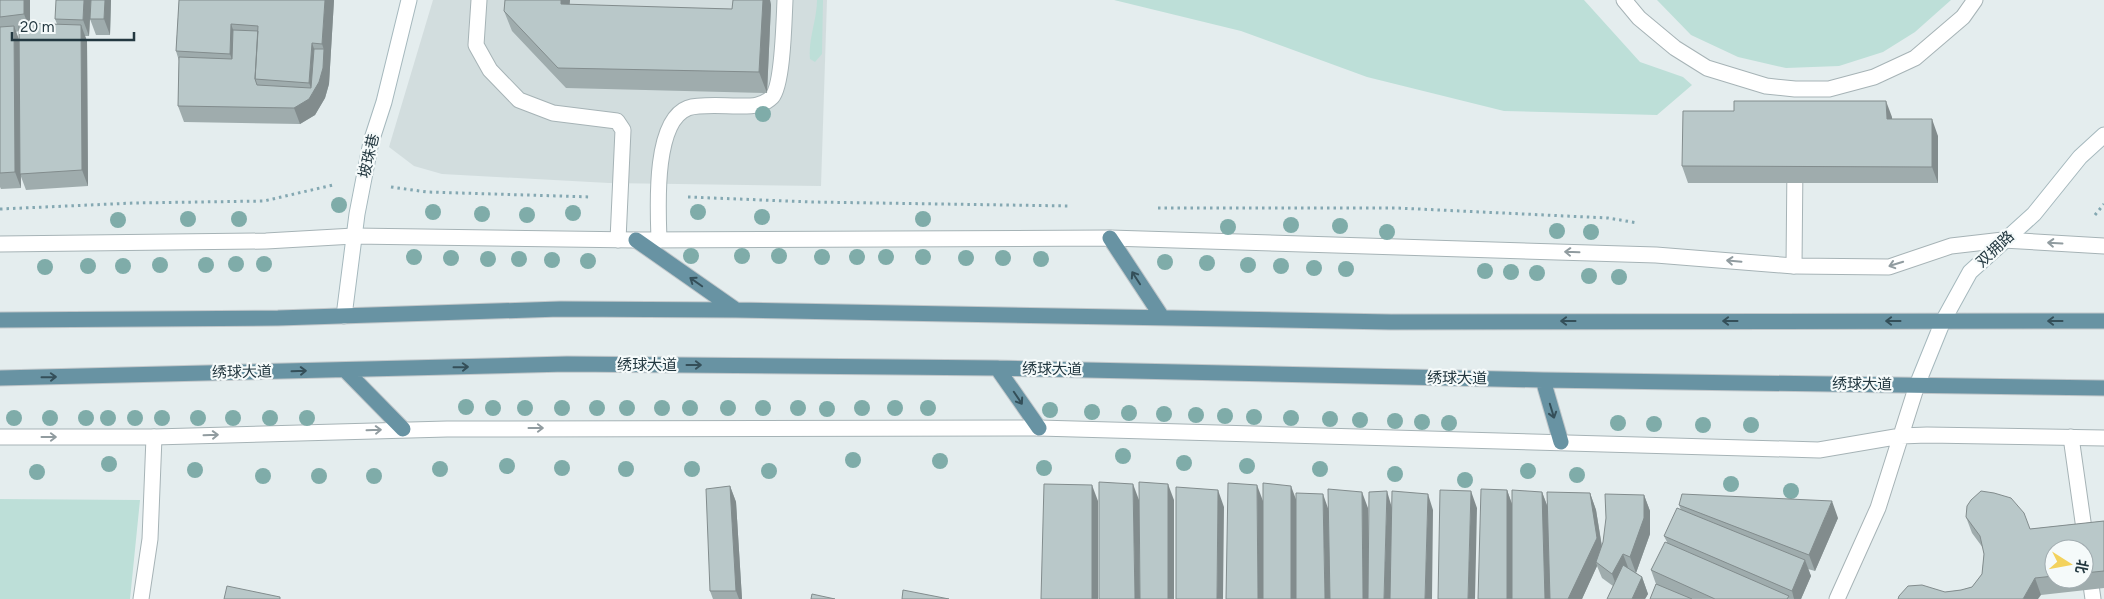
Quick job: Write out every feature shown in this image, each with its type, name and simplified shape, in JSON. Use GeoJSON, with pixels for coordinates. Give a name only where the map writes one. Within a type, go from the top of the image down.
{"type":"FeatureCollection","features":[{"type":"Feature","properties":{"kind":"main road"},"geometry":{"type":"LineString","coordinates":[[1110,238],[1162,317]]}},
{"type":"Feature","properties":{"kind":"main road"},"geometry":{"type":"LineString","coordinates":[[636,240],[736,310]]}},
{"type":"Feature","properties":{"kind":"main road"},"geometry":{"type":"LineString","coordinates":[[0,320],[278,318],[560,309],[736,310],[1391,322],[2104,321]]}},
{"type":"Feature","properties":{"kind":"main road","name":"绣球大道"},"geometry":{"type":"LineString","coordinates":[[0,378],[567,364],[997,368],[1543,380],[2104,388]]}},
{"type":"Feature","properties":{"kind":"main road"},"geometry":{"type":"LineString","coordinates":[[997,368],[1039,428]]}},
{"type":"Feature","properties":{"kind":"main road"},"geometry":{"type":"LineString","coordinates":[[345,370],[403,430]]}},
{"type":"Feature","properties":{"kind":"main road"},"geometry":{"type":"LineString","coordinates":[[1543,380],[1561,442]]}},
{"type":"Feature","properties":{"kind":"street","name":"坡珠巷"},"geometry":{"type":"LineString","coordinates":[[344,316],[354,236],[371,142],[384,102],[409,0]]}},
{"type":"Feature","properties":{"kind":"street"},"geometry":{"type":"LineString","coordinates":[[478,0],[476,45],[490,70],[519,100],[553,113],[617,121],[623,130],[618,240]]}},
{"type":"Feature","properties":{"kind":"street"},"geometry":{"type":"LineString","coordinates":[[659,239],[657,196],[666,135],[675,117],[688,108],[759,106],[773,96],[780,78],[785,0]]}},
{"type":"Feature","properties":{"kind":"street"},"geometry":{"type":"LineString","coordinates":[[1624,0],[1639,18],[1675,48],[1707,68],[1795,94],[1829,89],[1874,77],[1915,58],[1963,17],[1976,0]]}},
{"type":"Feature","properties":{"kind":"street","name":"双拥路"},"geometry":{"type":"LineString","coordinates":[[1838,599],[1878,508],[1917,385],[1943,321],[1970,272],[2003,240],[2034,214],[2080,157],[2104,135]]}},
{"type":"Feature","properties":{"kind":"street"},"geometry":{"type":"LineString","coordinates":[[1794,266],[1795,148]]}},
{"type":"Feature","properties":{"kind":"street"},"geometry":{"type":"LineString","coordinates":[[0,244],[266,241],[354,236],[618,240],[1110,238],[1656,255],[1794,266],[1889,266],[1951,246],[2003,240],[2104,246]]}},
{"type":"Feature","properties":{"kind":"street"},"geometry":{"type":"LineString","coordinates":[[0,437],[154,437],[403,430],[1039,428],[1819,450],[1900,436],[2104,438]]}},
{"type":"Feature","properties":{"kind":"street"},"geometry":{"type":"LineString","coordinates":[[142,599],[150,539],[154,437]]}},
{"type":"Feature","properties":{"kind":"street"},"geometry":{"type":"LineString","coordinates":[[2071,437],[2093,599]]}},
{"type":"Feature","properties":{"kind":"path"},"geometry":{"type":"LineString","coordinates":[[0,209],[134,203],[264,201],[337,184],[363,183]]}},
{"type":"Feature","properties":{"kind":"shaded area"},"geometry":{"type":"Polygon","coordinates":[[[433,0],[827,0],[821,186],[609,183],[442,174],[414,166],[389,147],[433,0]]]}},
{"type":"Feature","properties":{"kind":"green space"},"geometry":{"type":"Polygon","coordinates":[[[817,0],[823,0],[822,54],[815,62],[810,59],[810,52],[817,0]]]}},
{"type":"Feature","properties":{"kind":"green space"},"geometry":{"type":"Polygon","coordinates":[[[1114,0],[1584,0],[1640,62],[1683,77],[1692,85],[1657,115],[1504,111],[1367,77],[1241,31],[1114,0]]]}},
{"type":"Feature","properties":{"kind":"green space"},"geometry":{"type":"Polygon","coordinates":[[[1657,0],[1951,0],[1915,32],[1883,52],[1839,66],[1786,68],[1738,57],[1691,35],[1657,0]]]}},
{"type":"Feature","properties":{"kind":"green space"},"geometry":{"type":"Polygon","coordinates":[[[0,499],[140,500],[130,599],[0,599],[0,499]]]}},
{"type":"Feature","properties":{"kind":"building"},"geometry":{"type":"Polygon","coordinates":[[[0,0],[24,0],[24,14],[0,17],[0,0]]]}},
{"type":"Feature","properties":{"kind":"building"},"geometry":{"type":"Polygon","coordinates":[[[56,0],[84,0],[83,20],[55,19],[56,0]]]}},
{"type":"Feature","properties":{"kind":"building"},"geometry":{"type":"Polygon","coordinates":[[[91,0],[105,0],[104,19],[90,19],[91,0]]]}},
{"type":"Feature","properties":{"kind":"building"},"geometry":{"type":"Polygon","coordinates":[[[179,0],[325,0],[322,44],[312,43],[309,83],[255,79],[258,26],[231,24],[230,54],[176,51],[179,0]]]}},
{"type":"Feature","properties":{"kind":"building"},"geometry":{"type":"Polygon","coordinates":[[[505,0],[561,0],[561,4],[732,9],[733,0],[763,0],[759,72],[558,68],[504,11],[505,0]]]}},
{"type":"Feature","properties":{"kind":"building"},"geometry":{"type":"Polygon","coordinates":[[[19,23],[81,25],[82,170],[20,174],[19,23]]]}},
{"type":"Feature","properties":{"kind":"building"},"geometry":{"type":"Polygon","coordinates":[[[14,26],[15,172],[0,173],[0,27],[14,26]]]}},
{"type":"Feature","properties":{"kind":"building"},"geometry":{"type":"Polygon","coordinates":[[[233,30],[258,31],[255,79],[257,85],[311,88],[314,49],[324,49],[323,68],[319,82],[309,99],[294,108],[178,106],[179,57],[232,59],[233,30]]]}},
{"type":"Feature","properties":{"kind":"building"},"geometry":{"type":"Polygon","coordinates":[[[1734,101],[1886,101],[1887,119],[1932,119],[1932,167],[1682,166],[1683,111],[1734,111],[1734,101]]]}},
{"type":"Feature","properties":{"kind":"building"},"geometry":{"type":"Polygon","coordinates":[[[1099,482],[1133,484],[1135,599],[1099,599],[1099,482]]]}},
{"type":"Feature","properties":{"kind":"building"},"geometry":{"type":"Polygon","coordinates":[[[1139,482],[1168,484],[1168,599],[1140,599],[1139,482]]]}},
{"type":"Feature","properties":{"kind":"building"},"geometry":{"type":"Polygon","coordinates":[[[1228,483],[1257,485],[1258,599],[1226,599],[1228,483]]]}},
{"type":"Feature","properties":{"kind":"building"},"geometry":{"type":"Polygon","coordinates":[[[1263,483],[1291,486],[1291,599],[1263,599],[1263,483]]]}},
{"type":"Feature","properties":{"kind":"building"},"geometry":{"type":"Polygon","coordinates":[[[1044,484],[1092,485],[1092,599],[1041,599],[1044,484]]]}},
{"type":"Feature","properties":{"kind":"building"},"geometry":{"type":"Polygon","coordinates":[[[730,486],[736,591],[710,591],[706,489],[730,486]]]}},
{"type":"Feature","properties":{"kind":"building"},"geometry":{"type":"Polygon","coordinates":[[[1176,487],[1218,490],[1217,599],[1176,599],[1176,487]]]}},
{"type":"Feature","properties":{"kind":"building"},"geometry":{"type":"Polygon","coordinates":[[[1328,489],[1362,492],[1363,599],[1330,599],[1328,489]]]}},
{"type":"Feature","properties":{"kind":"building"},"geometry":{"type":"Polygon","coordinates":[[[1481,489],[1507,490],[1507,599],[1478,599],[1481,489]]]}},
{"type":"Feature","properties":{"kind":"building"},"geometry":{"type":"Polygon","coordinates":[[[1440,490],[1471,491],[1468,599],[1438,599],[1440,490]]]}},
{"type":"Feature","properties":{"kind":"building"},"geometry":{"type":"Polygon","coordinates":[[[1512,490],[1542,492],[1545,599],[1512,599],[1512,490]]]}},
{"type":"Feature","properties":{"kind":"building"},"geometry":{"type":"Polygon","coordinates":[[[1387,491],[1384,599],[1368,599],[1369,492],[1387,491]]]}},
{"type":"Feature","properties":{"kind":"building"},"geometry":{"type":"Polygon","coordinates":[[[1392,491],[1428,494],[1425,599],[1390,599],[1392,491]]]}},
{"type":"Feature","properties":{"kind":"building"},"geometry":{"type":"Polygon","coordinates":[[[1981,491],[2011,498],[2024,513],[2030,529],[2104,521],[2104,571],[2094,572],[2094,539],[2044,539],[2044,577],[2035,578],[2023,599],[1898,599],[1908,586],[1922,585],[1945,592],[1972,587],[1982,574],[1984,554],[1980,536],[1966,517],[1967,506],[1981,491]]]}},
{"type":"Feature","properties":{"kind":"building"},"geometry":{"type":"Polygon","coordinates":[[[1547,492],[1590,493],[1597,538],[1568,599],[1550,599],[1547,492]]]}},
{"type":"Feature","properties":{"kind":"building"},"geometry":{"type":"Polygon","coordinates":[[[1296,493],[1323,494],[1325,599],[1296,599],[1296,493]]]}},
{"type":"Feature","properties":{"kind":"building"},"geometry":{"type":"Polygon","coordinates":[[[1605,494],[1644,495],[1644,518],[1630,557],[1623,554],[1612,574],[1596,562],[1603,542],[1606,518],[1605,494]]]}},
{"type":"Feature","properties":{"kind":"building"},"geometry":{"type":"Polygon","coordinates":[[[1682,494],[1832,501],[1809,555],[1679,505],[1682,494]]]}},
{"type":"Feature","properties":{"kind":"building"},"geometry":{"type":"Polygon","coordinates":[[[1677,508],[1805,560],[1792,591],[1664,536],[1677,508]]]}},
{"type":"Feature","properties":{"kind":"building"},"geometry":{"type":"Polygon","coordinates":[[[1665,542],[1789,596],[1787,599],[1715,599],[1651,570],[1665,542]]]}},
{"type":"Feature","properties":{"kind":"building"},"geometry":{"type":"Polygon","coordinates":[[[1623,565],[1642,577],[1632,599],[1607,599],[1623,565]]]}},
{"type":"Feature","properties":{"kind":"building"},"geometry":{"type":"Polygon","coordinates":[[[1656,584],[1692,599],[1650,599],[1656,584]]]}},
{"type":"Feature","properties":{"kind":"building"},"geometry":{"type":"Polygon","coordinates":[[[227,586],[280,597],[280,599],[224,599],[227,586]]]}},
{"type":"Feature","properties":{"kind":"building"},"geometry":{"type":"Polygon","coordinates":[[[903,590],[949,599],[902,599],[903,590]]]}},
{"type":"Feature","properties":{"kind":"building"},"geometry":{"type":"Polygon","coordinates":[[[812,594],[835,599],[811,599],[812,594]]]}}]}
